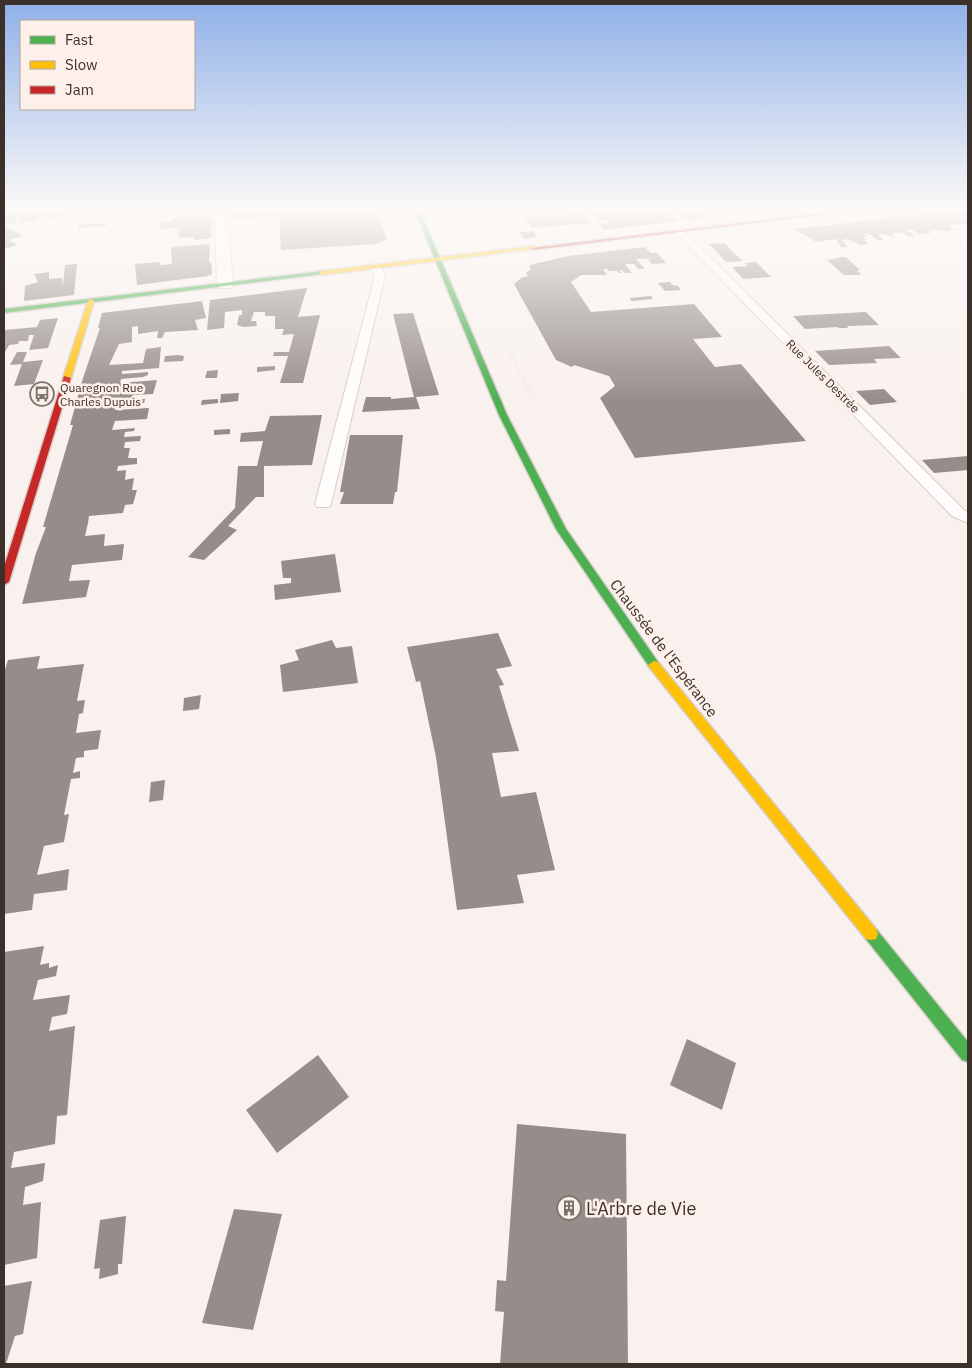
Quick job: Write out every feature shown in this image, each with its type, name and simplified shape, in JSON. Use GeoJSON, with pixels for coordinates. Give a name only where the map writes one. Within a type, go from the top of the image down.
{"type":"FeatureCollection","features":[{"type":"Feature","properties":{"kind":"main road"},"geometry":{"type":"LineString","coordinates":[[4,311],[310,275]]}},
{"type":"Feature","properties":{"kind":"main road","name":"Chaussée de l'Espérance"},"geometry":{"type":"LineString","coordinates":[[445,275],[503,416],[530,471],[561,529],[599,587],[651,661],[968,1054]]}},
{"type":"Feature","properties":{"kind":"main road"},"geometry":{"type":"LineString","coordinates":[[4,582],[91,301]]}},
{"type":"Feature","properties":{"kind":"street"},"geometry":{"type":"LineString","coordinates":[[224,275],[224,285]]}},
{"type":"Feature","properties":{"kind":"lane"},"geometry":{"type":"LineString","coordinates":[[323,504],[379,275]]}},
{"type":"Feature","properties":{"kind":"lane","name":"Rue Jules Destrée"},"geometry":{"type":"LineString","coordinates":[[722,275],[958,513],[968,518]]}},
{"type":"Feature","properties":{"kind":"path"},"geometry":{"type":"LineString","coordinates":[[504,341],[531,395]]}},
{"type":"Feature","properties":{"kind":"building"},"geometry":{"type":"Polygon","coordinates":[[[34,275],[49,275],[49,279],[62,278],[63,286],[64,275],[76,275],[74,295],[24,301],[25,286],[38,282],[34,275]]]}},
{"type":"Feature","properties":{"kind":"building"},"geometry":{"type":"Polygon","coordinates":[[[136,275],[210,275],[208,276],[137,285],[136,275]]]}},
{"type":"Feature","properties":{"kind":"building"},"geometry":{"type":"Polygon","coordinates":[[[527,275],[607,275],[581,275],[571,282],[591,312],[694,304],[722,337],[693,339],[715,367],[741,364],[806,441],[635,458],[600,398],[615,386],[609,376],[574,365],[572,367],[556,360],[514,284],[521,278],[527,275]]]}},
{"type":"Feature","properties":{"kind":"building"},"geometry":{"type":"Polygon","coordinates":[[[739,275],[769,275],[771,277],[743,279],[739,275]]]}},
{"type":"Feature","properties":{"kind":"building"},"geometry":{"type":"Polygon","coordinates":[[[670,282],[681,290],[665,291],[658,283],[670,282]]]}},
{"type":"Feature","properties":{"kind":"building"},"geometry":{"type":"Polygon","coordinates":[[[307,288],[298,317],[320,315],[303,383],[280,383],[288,356],[273,356],[274,352],[289,352],[294,334],[282,335],[284,329],[275,329],[275,316],[265,316],[265,312],[254,312],[251,321],[256,321],[257,326],[243,327],[237,325],[239,315],[242,315],[242,310],[225,312],[224,328],[207,330],[210,300],[307,288]]]}},
{"type":"Feature","properties":{"kind":"building"},"geometry":{"type":"Polygon","coordinates":[[[651,296],[653,299],[631,301],[630,298],[651,296]]]}},
{"type":"Feature","properties":{"kind":"building"},"geometry":{"type":"Polygon","coordinates":[[[202,301],[206,318],[195,320],[198,330],[165,332],[162,338],[157,338],[158,331],[138,334],[138,326],[132,327],[132,342],[119,344],[109,365],[143,363],[146,349],[161,347],[159,368],[122,371],[122,374],[148,372],[148,375],[143,377],[121,379],[120,383],[157,380],[153,394],[133,395],[133,399],[145,399],[144,403],[116,405],[115,410],[149,408],[147,419],[115,421],[112,430],[135,428],[134,431],[125,432],[124,437],[141,436],[140,441],[125,442],[124,448],[130,448],[128,458],[137,458],[137,464],[118,466],[117,471],[126,470],[125,480],[134,478],[132,490],[137,490],[133,504],[125,505],[123,513],[89,516],[85,536],[105,534],[104,546],[124,544],[122,560],[72,565],[69,581],[90,580],[86,597],[22,604],[36,553],[46,527],[43,527],[73,425],[70,425],[83,378],[100,328],[98,328],[102,313],[202,301]]]}},
{"type":"Feature","properties":{"kind":"building"},"geometry":{"type":"Polygon","coordinates":[[[866,312],[879,325],[805,329],[793,316],[866,312]]]}},
{"type":"Feature","properties":{"kind":"building"},"geometry":{"type":"Polygon","coordinates":[[[413,313],[439,395],[416,397],[420,409],[362,412],[366,397],[391,397],[391,399],[414,397],[393,314],[413,313]]]}},
{"type":"Feature","properties":{"kind":"building"},"geometry":{"type":"Polygon","coordinates":[[[58,318],[48,348],[29,350],[34,335],[29,335],[28,341],[19,341],[18,344],[9,345],[4,354],[4,330],[37,327],[40,320],[58,318]]]}},
{"type":"Feature","properties":{"kind":"building"},"geometry":{"type":"Polygon","coordinates":[[[889,346],[901,358],[874,359],[877,363],[829,365],[815,351],[889,346]]]}},
{"type":"Feature","properties":{"kind":"building"},"geometry":{"type":"Polygon","coordinates":[[[17,352],[27,352],[23,362],[43,360],[34,384],[14,386],[22,364],[10,365],[17,352]]]}},
{"type":"Feature","properties":{"kind":"building"},"geometry":{"type":"Polygon","coordinates":[[[165,356],[184,356],[183,361],[164,362],[165,356]]]}},
{"type":"Feature","properties":{"kind":"building"},"geometry":{"type":"Polygon","coordinates":[[[275,366],[275,370],[257,372],[257,367],[275,366]]]}},
{"type":"Feature","properties":{"kind":"building"},"geometry":{"type":"Polygon","coordinates":[[[218,370],[217,378],[205,378],[207,371],[218,370]]]}},
{"type":"Feature","properties":{"kind":"building"},"geometry":{"type":"Polygon","coordinates":[[[884,389],[897,402],[870,405],[856,391],[884,389]]]}},
{"type":"Feature","properties":{"kind":"building"},"geometry":{"type":"Polygon","coordinates":[[[239,393],[238,401],[220,403],[221,394],[239,393]]]}},
{"type":"Feature","properties":{"kind":"building"},"geometry":{"type":"Polygon","coordinates":[[[218,399],[218,403],[201,405],[202,400],[218,399]]]}},
{"type":"Feature","properties":{"kind":"building"},"geometry":{"type":"Polygon","coordinates":[[[322,415],[312,465],[264,466],[264,497],[256,497],[228,526],[237,530],[204,560],[188,557],[235,508],[238,466],[257,466],[263,441],[240,442],[241,433],[265,431],[270,416],[322,415]]]}},
{"type":"Feature","properties":{"kind":"building"},"geometry":{"type":"Polygon","coordinates":[[[230,429],[230,434],[214,435],[214,430],[230,429]]]}},
{"type":"Feature","properties":{"kind":"building"},"geometry":{"type":"Polygon","coordinates":[[[350,435],[403,435],[397,492],[395,492],[393,504],[340,504],[344,492],[340,492],[350,435]]]}},
{"type":"Feature","properties":{"kind":"building"},"geometry":{"type":"Polygon","coordinates":[[[968,456],[968,470],[934,473],[922,460],[968,456]]]}},
{"type":"Feature","properties":{"kind":"building"},"geometry":{"type":"Polygon","coordinates":[[[335,554],[341,592],[275,600],[274,585],[291,583],[291,578],[283,578],[281,561],[335,554]]]}},
{"type":"Feature","properties":{"kind":"building"},"geometry":{"type":"Polygon","coordinates":[[[498,633],[512,666],[496,669],[504,685],[499,686],[519,751],[492,753],[501,797],[536,792],[555,870],[517,875],[524,903],[457,910],[436,757],[420,681],[416,682],[407,647],[498,633]]]}},
{"type":"Feature","properties":{"kind":"building"},"geometry":{"type":"Polygon","coordinates":[[[332,640],[336,648],[352,646],[358,683],[283,692],[280,665],[299,660],[295,650],[332,640]]]}},
{"type":"Feature","properties":{"kind":"building"},"geometry":{"type":"Polygon","coordinates":[[[40,656],[37,669],[84,664],[77,701],[85,700],[83,713],[79,714],[76,733],[101,730],[98,749],[84,751],[84,757],[76,758],[73,773],[80,771],[80,778],[71,779],[64,815],[69,814],[64,842],[44,846],[37,875],[69,869],[67,890],[34,894],[32,910],[4,914],[4,673],[8,660],[40,656]]]}},
{"type":"Feature","properties":{"kind":"building"},"geometry":{"type":"Polygon","coordinates":[[[201,695],[199,709],[183,711],[184,698],[201,695]]]}},
{"type":"Feature","properties":{"kind":"building"},"geometry":{"type":"Polygon","coordinates":[[[165,780],[163,800],[149,802],[151,782],[165,780]]]}},
{"type":"Feature","properties":{"kind":"building"},"geometry":{"type":"Polygon","coordinates":[[[44,946],[40,965],[49,963],[49,968],[58,965],[56,976],[38,980],[33,1000],[70,995],[67,1014],[52,1017],[49,1031],[75,1026],[67,1115],[57,1116],[55,1144],[14,1152],[11,1168],[45,1163],[43,1181],[25,1187],[23,1205],[41,1202],[37,1258],[4,1265],[4,952],[44,946]]]}},
{"type":"Feature","properties":{"kind":"building"},"geometry":{"type":"Polygon","coordinates":[[[687,1039],[736,1063],[722,1110],[670,1085],[687,1039]]]}},
{"type":"Feature","properties":{"kind":"building"},"geometry":{"type":"Polygon","coordinates":[[[318,1055],[349,1097],[277,1153],[246,1110],[318,1055]]]}},
{"type":"Feature","properties":{"kind":"building","name":"L'Arbre de Vie"},"geometry":{"type":"Polygon","coordinates":[[[517,1124],[626,1134],[628,1364],[500,1364],[504,1312],[495,1311],[497,1280],[506,1281],[517,1124]]]}},
{"type":"Feature","properties":{"kind":"building"},"geometry":{"type":"Polygon","coordinates":[[[234,1209],[282,1214],[253,1330],[202,1323],[234,1209]]]}},
{"type":"Feature","properties":{"kind":"building"},"geometry":{"type":"Polygon","coordinates":[[[126,1216],[122,1264],[118,1264],[118,1274],[99,1279],[100,1268],[94,1269],[100,1220],[126,1216]]]}},
{"type":"Feature","properties":{"kind":"building"},"geometry":{"type":"Polygon","coordinates":[[[32,1281],[23,1334],[15,1336],[6,1364],[4,1364],[4,1286],[32,1281]]]}},
{"type":"Feature","properties":{"kind":"traffic: fast"},"geometry":{"type":"LineString","coordinates":[[4,311],[307,275]]}},
{"type":"Feature","properties":{"kind":"traffic: fast"},"geometry":{"type":"LineString","coordinates":[[444,275],[503,415],[561,529],[654,665]]}},
{"type":"Feature","properties":{"kind":"traffic: fast"},"geometry":{"type":"LineString","coordinates":[[871,934],[968,1054]]}},
{"type":"Feature","properties":{"kind":"traffic: slow"},"geometry":{"type":"LineString","coordinates":[[67,378],[91,301]]}},
{"type":"Feature","properties":{"kind":"traffic: slow"},"geometry":{"type":"LineString","coordinates":[[654,665],[871,934]]}},
{"type":"Feature","properties":{"kind":"traffic: jam"},"geometry":{"type":"LineString","coordinates":[[4,582],[67,378]]}},
{"type":"Feature","properties":{"kind":"place","name":"Quaregnon Rue Charles Dupuis"},"geometry":{"type":"Point","coordinates":[42,394]}},
{"type":"Feature","properties":{"kind":"place","name":"L'Arbre de Vie"},"geometry":{"type":"Point","coordinates":[569,1208]}}]}
